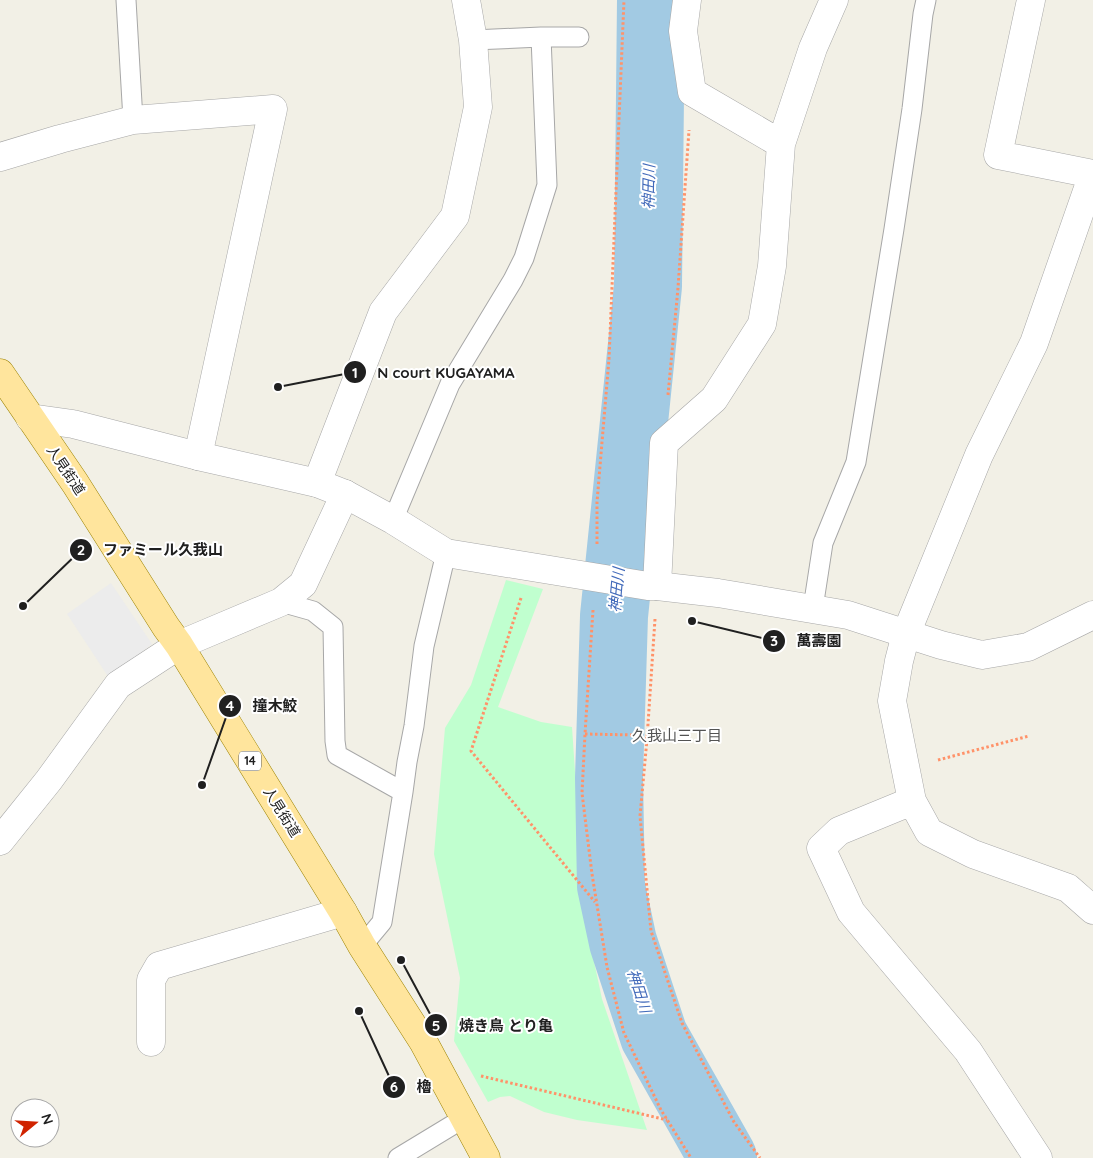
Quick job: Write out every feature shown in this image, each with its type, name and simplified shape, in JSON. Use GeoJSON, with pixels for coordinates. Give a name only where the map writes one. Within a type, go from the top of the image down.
{"type":"FeatureCollection","features":[{"type":"Feature","properties":{"kind":"main road","name":"人見街道"},"geometry":{"type":"LineString","coordinates":[[0,373],[75,483],[179,645],[362,946],[424,1043],[486,1158]]}},
{"type":"Feature","properties":{"kind":"street"},"geometry":{"type":"LineString","coordinates":[[317,483],[383,312],[455,216],[478,107],[472,40],[466,0]]}},
{"type":"Feature","properties":{"kind":"street"},"geometry":{"type":"LineString","coordinates":[[687,0],[683,32],[692,92],[781,144]]}},
{"type":"Feature","properties":{"kind":"street"},"geometry":{"type":"LineString","coordinates":[[653,586],[664,443],[714,399],[762,324],[772,266],[781,144],[813,48],[834,0]]}},
{"type":"Feature","properties":{"kind":"street"},"geometry":{"type":"LineString","coordinates":[[1031,0],[998,155],[1093,174],[1034,344],[979,455],[906,634],[892,702],[912,801],[929,832],[973,854],[1068,888],[1093,910]]}},
{"type":"Feature","properties":{"kind":"street"},"geometry":{"type":"LineString","coordinates":[[0,157],[133,120],[273,110],[198,456]]}},
{"type":"Feature","properties":{"kind":"street"},"geometry":{"type":"LineString","coordinates":[[30,418],[73,424],[198,456],[317,483],[345,494],[393,520],[446,553],[598,578],[718,593],[813,608],[848,615],[941,646],[982,655],[1028,647],[1093,615]]}},
{"type":"Feature","properties":{"kind":"street"},"geometry":{"type":"LineString","coordinates":[[0,841],[49,780],[118,685],[179,645],[281,602],[303,584],[345,494]]}},
{"type":"Feature","properties":{"kind":"street"},"geometry":{"type":"LineString","coordinates":[[912,801],[839,832],[821,848],[851,912],[968,1051],[1038,1158]]}},
{"type":"Feature","properties":{"kind":"street"},"geometry":{"type":"LineString","coordinates":[[151,1042],[151,980],[159,966],[343,912]]}},
{"type":"Feature","properties":{"kind":"lane"},"geometry":{"type":"LineString","coordinates":[[126,0],[133,120]]}},
{"type":"Feature","properties":{"kind":"lane"},"geometry":{"type":"LineString","coordinates":[[813,608],[822,543],[856,462],[894,229],[926,0]]}},
{"type":"Feature","properties":{"kind":"lane"},"geometry":{"type":"LineString","coordinates":[[393,520],[450,384],[514,280],[524,258],[547,185],[541,37]]}},
{"type":"Feature","properties":{"kind":"lane"},"geometry":{"type":"LineString","coordinates":[[472,40],[579,37]]}},
{"type":"Feature","properties":{"kind":"lane"},"geometry":{"type":"LineString","coordinates":[[362,946],[382,922],[406,762],[414,726],[424,646],[446,553]]}},
{"type":"Feature","properties":{"kind":"lane"},"geometry":{"type":"LineString","coordinates":[[281,602],[312,611],[333,626],[335,741],[337,754],[403,792]]}},
{"type":"Feature","properties":{"kind":"lane"},"geometry":{"type":"LineString","coordinates":[[398,1158],[464,1118]]}},
{"type":"Feature","properties":{"kind":"path"},"geometry":{"type":"LineString","coordinates":[[624,0],[609,359],[597,502],[598,578],[582,793],[592,874],[607,967],[624,1033],[661,1110],[691,1158]]}},
{"type":"Feature","properties":{"kind":"path"},"geometry":{"type":"LineString","coordinates":[[664,443],[692,92]]}},
{"type":"Feature","properties":{"kind":"path"},"geometry":{"type":"LineString","coordinates":[[531,566],[471,751],[597,903]]}},
{"type":"Feature","properties":{"kind":"path"},"geometry":{"type":"LineString","coordinates":[[653,586],[648,739],[640,816],[651,931],[682,1023],[734,1122],[760,1158]]}},
{"type":"Feature","properties":{"kind":"path"},"geometry":{"type":"LineString","coordinates":[[585,734],[634,735],[648,739]]}},
{"type":"Feature","properties":{"kind":"path"},"geometry":{"type":"LineString","coordinates":[[906,769],[1029,736]]}},
{"type":"Feature","properties":{"kind":"path"},"geometry":{"type":"LineString","coordinates":[[436,1066],[668,1120]]}},
{"type":"Feature","properties":{"kind":"green space"},"geometry":{"type":"Polygon","coordinates":[[[506,580],[543,589],[498,707],[541,722],[572,727],[585,919],[602,999],[647,1130],[577,1120],[544,1112],[510,1096],[500,1097],[488,1102],[454,1041],[460,978],[434,854],[445,728],[471,685],[506,580]]]}},
{"type":"Feature","properties":{"kind":"shaded area"},"geometry":{"type":"Polygon","coordinates":[[[111,583],[152,644],[109,678],[67,614],[111,583]]]}},
{"type":"Feature","properties":{"kind":"waterway","name":"神田川"},"geometry":{"type":"LineString","coordinates":[[651,0],[648,286],[614,616],[609,778],[611,886],[623,942],[654,1036],[723,1158]]}},
{"type":"Feature","properties":{"kind":"place","name":"N court KUGAYAMA"},"geometry":{"type":"Point","coordinates":[278,387]}},
{"type":"Feature","properties":{"kind":"place","name":"ファミール久我山"},"geometry":{"type":"Point","coordinates":[23,606]}},
{"type":"Feature","properties":{"kind":"place","name":"萬壽園"},"geometry":{"type":"Point","coordinates":[692,621]}},
{"type":"Feature","properties":{"kind":"place","name":"撞木鮫"},"geometry":{"type":"Point","coordinates":[202,785]}},
{"type":"Feature","properties":{"kind":"place","name":"焼き鳥 とり亀"},"geometry":{"type":"Point","coordinates":[401,960]}},
{"type":"Feature","properties":{"kind":"place","name":"櫓"},"geometry":{"type":"Point","coordinates":[359,1011]}},
{"type":"Feature","properties":{"kind":"district","name":"久我山三丁目"},"geometry":{"type":"Point","coordinates":[677,736]}}]}
